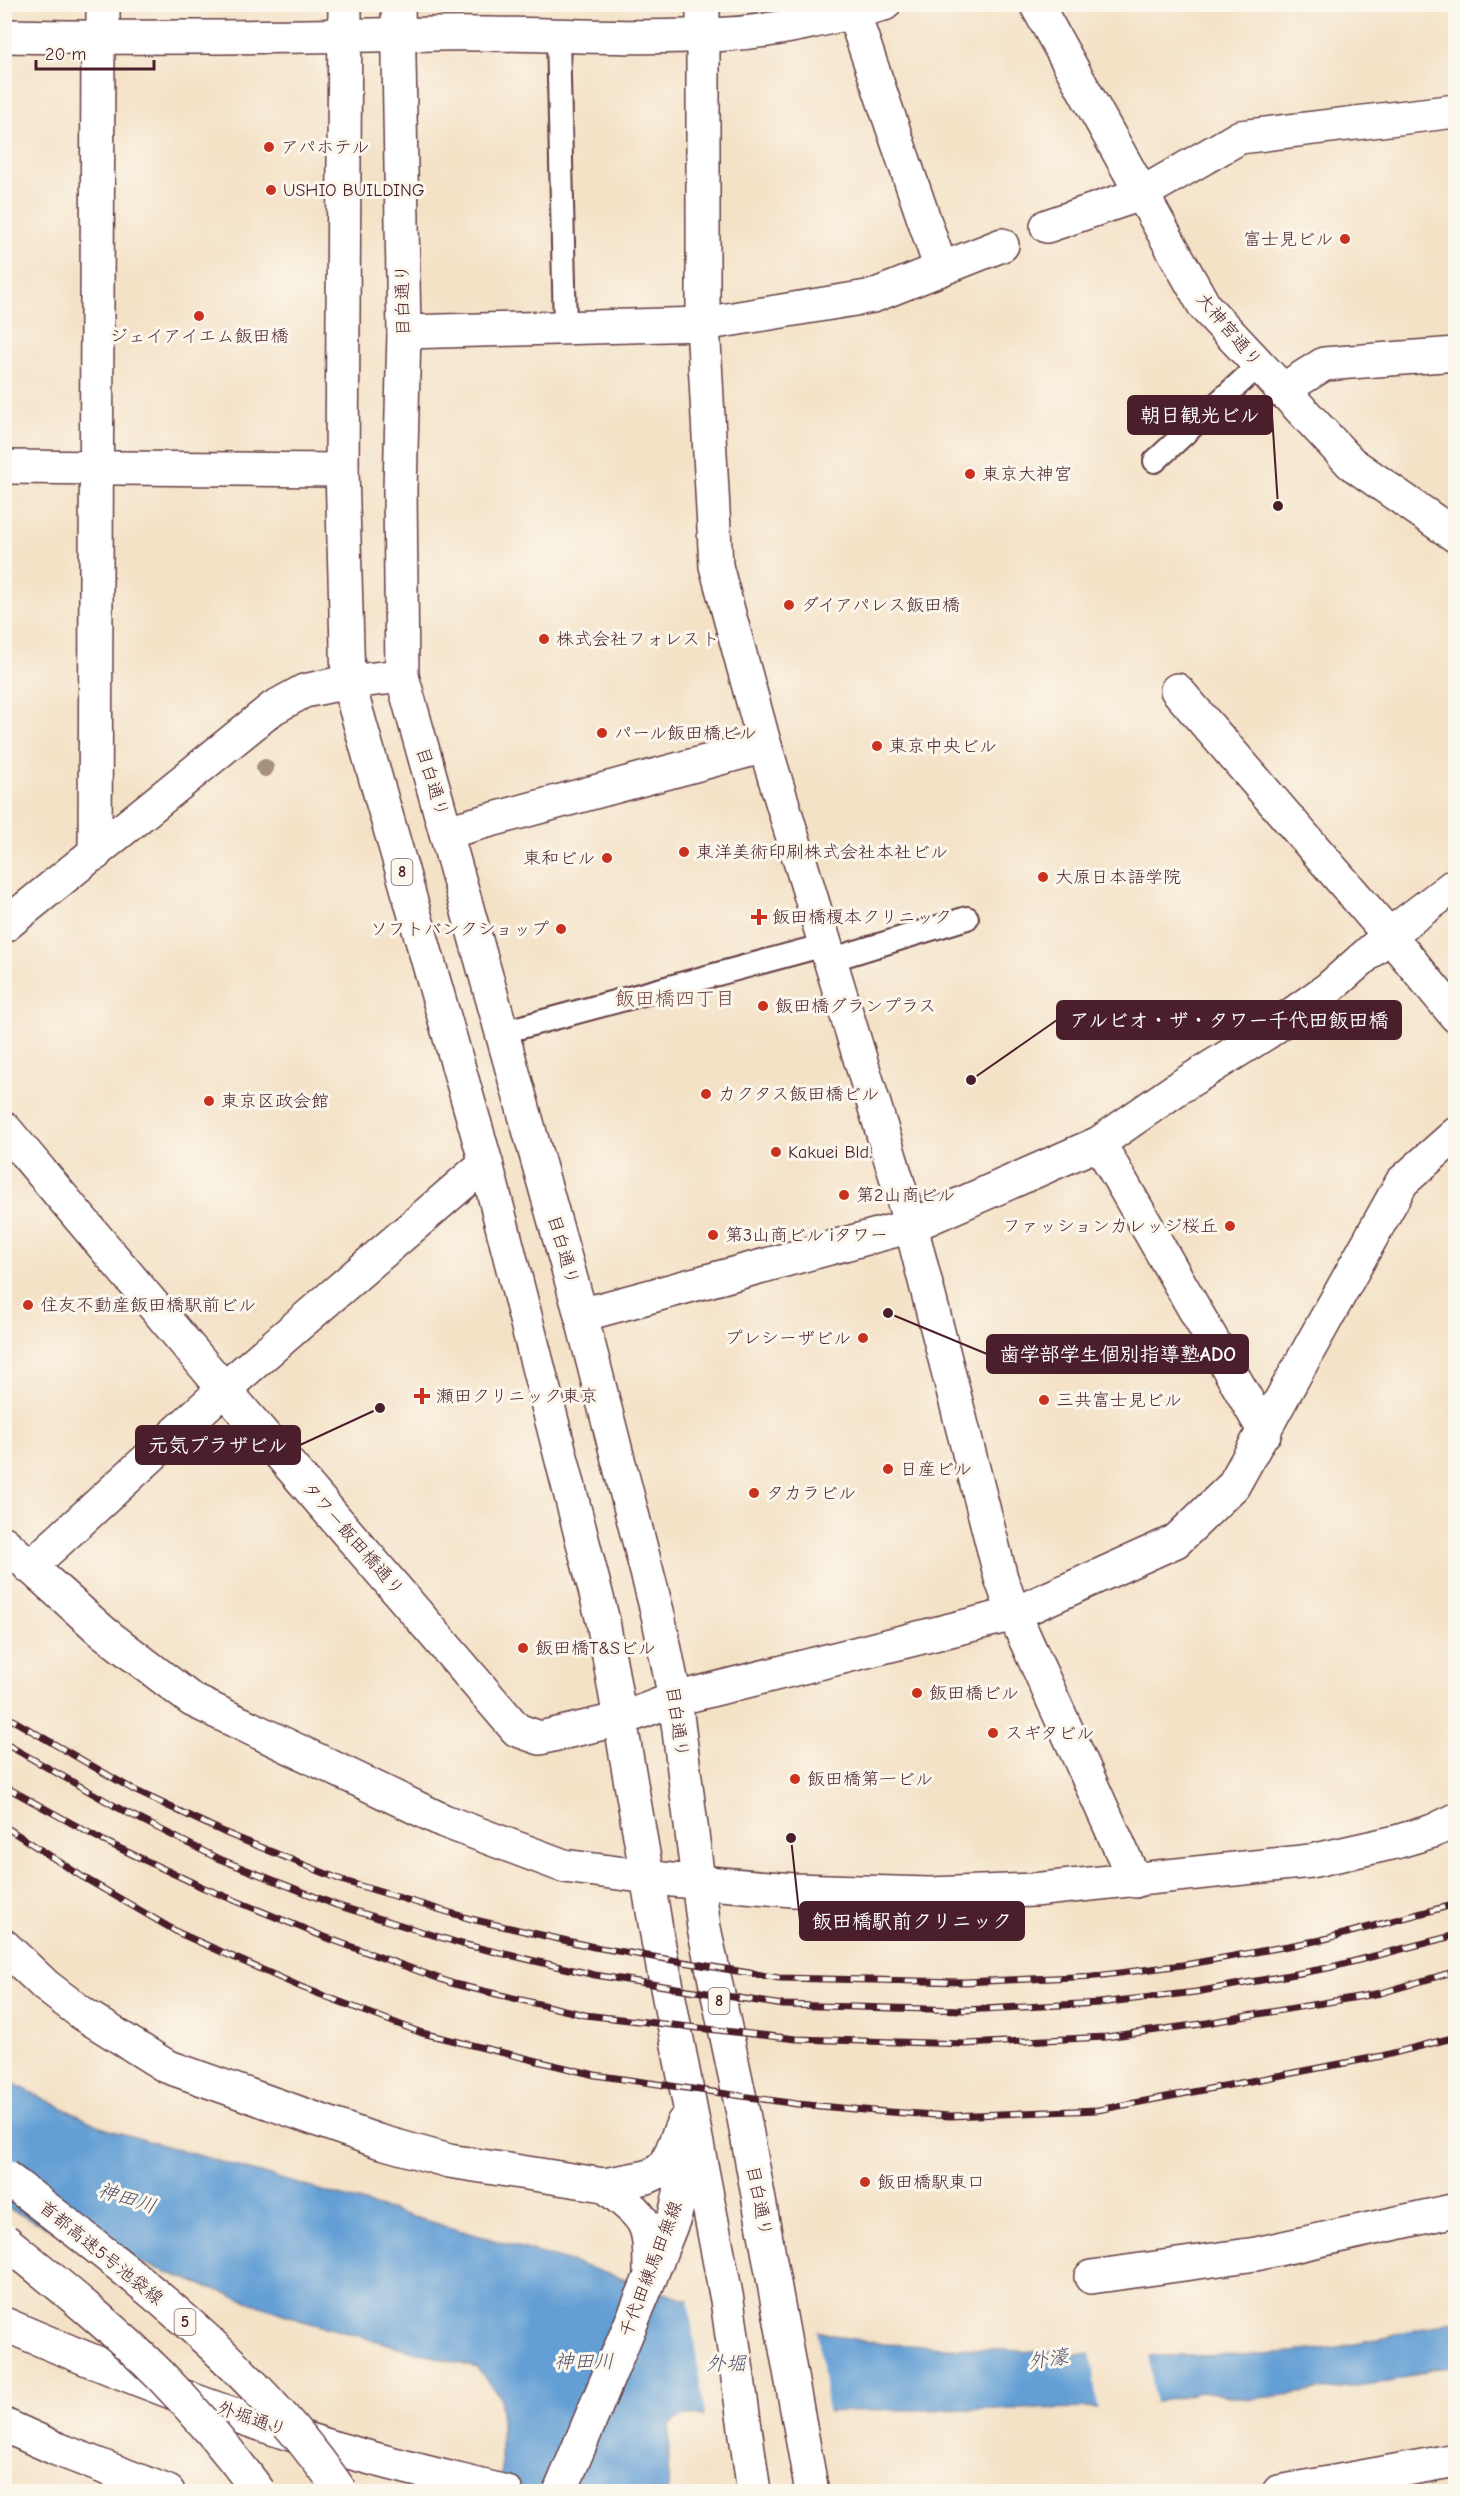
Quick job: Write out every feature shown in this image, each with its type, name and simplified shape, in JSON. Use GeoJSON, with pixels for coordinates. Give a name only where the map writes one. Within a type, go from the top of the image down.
{"type":"FeatureCollection","features":[{"type":"Feature","properties":{"kind":"main road"},"geometry":{"type":"LineString","coordinates":[[95,854],[100,38],[103,4]]}},
{"type":"Feature","properties":{"kind":"main road"},"geometry":{"type":"LineString","coordinates":[[4,36],[100,38],[345,20],[398,20],[558,36],[703,20],[762,31],[884,4]]}},
{"type":"Feature","properties":{"kind":"main road","name":"大神宮通り"},"geometry":{"type":"LineString","coordinates":[[1036,4],[1205,307],[1351,463],[1455,536]]}},
{"type":"Feature","properties":{"kind":"main road"},"geometry":{"type":"LineString","coordinates":[[853,12],[941,269]]}},
{"type":"Feature","properties":{"kind":"main road","name":"8"},"geometry":{"type":"LineString","coordinates":[[345,20],[342,470],[348,682],[486,1163],[603,1621],[689,2106],[699,2147],[727,2300],[753,2476]]}},
{"type":"Feature","properties":{"kind":"main road","name":"目白通り"},"geometry":{"type":"LineString","coordinates":[[398,20],[404,332],[400,490],[402,676],[581,1315],[658,1615],[675,1699],[704,1928],[744,2118],[812,2482]]}},
{"type":"Feature","properties":{"kind":"main road"},"geometry":{"type":"LineString","coordinates":[[703,20],[703,324],[716,566],[765,746],[911,1226],[1001,1578],[1014,1614],[1135,1881]]}},
{"type":"Feature","properties":{"kind":"main road"},"geometry":{"type":"LineString","coordinates":[[1047,226],[1141,194],[1240,136],[1455,111]]}},
{"type":"Feature","properties":{"kind":"main road"},"geometry":{"type":"LineString","coordinates":[[404,332],[703,324],[873,296],[1002,245]]}},
{"type":"Feature","properties":{"kind":"main road"},"geometry":{"type":"LineString","coordinates":[[1281,390],[1324,364],[1455,354]]}},
{"type":"Feature","properties":{"kind":"main road"},"geometry":{"type":"LineString","coordinates":[[4,467],[342,470]]}},
{"type":"Feature","properties":{"kind":"main road"},"geometry":{"type":"LineString","coordinates":[[4,926],[273,708],[304,691],[348,682],[402,676]]}},
{"type":"Feature","properties":{"kind":"main road"},"geometry":{"type":"LineString","coordinates":[[1177,690],[1389,935],[1455,1016]]}},
{"type":"Feature","properties":{"kind":"main road"},"geometry":{"type":"LineString","coordinates":[[446,832],[765,746]]}},
{"type":"Feature","properties":{"kind":"main road"},"geometry":{"type":"LineString","coordinates":[[581,1315],[911,1226],[1099,1143],[1178,1088],[1266,1033],[1328,989],[1389,935],[1455,884]]}},
{"type":"Feature","properties":{"kind":"main road","name":"タワー飯田橋通り"},"geometry":{"type":"LineString","coordinates":[[4,1128],[224,1389],[518,1730],[540,1738],[621,1719],[675,1699],[1014,1614],[1176,1541],[1233,1486],[1402,1182],[1455,1134]]}},
{"type":"Feature","properties":{"kind":"main road"},"geometry":{"type":"LineString","coordinates":[[1099,1143],[1265,1432]]}},
{"type":"Feature","properties":{"kind":"main road"},"geometry":{"type":"LineString","coordinates":[[30,1567],[224,1389],[486,1163]]}},
{"type":"Feature","properties":{"kind":"main road"},"geometry":{"type":"LineString","coordinates":[[4,1542],[103,1632],[192,1700],[444,1821],[564,1866],[648,1877],[793,1890],[929,1894],[1033,1890],[1311,1861],[1396,1842],[1434,1831],[1455,1820]]}},
{"type":"Feature","properties":{"kind":"main road"},"geometry":{"type":"LineString","coordinates":[[4,1946],[46,1986],[83,2014],[166,2066],[378,2141],[439,2158],[604,2185],[646,2177],[658,2172],[667,2163],[678,2141],[689,2106]]}},
{"type":"Feature","properties":{"kind":"main road","name":"千代田練馬田無線"},"geometry":{"type":"LineString","coordinates":[[560,2492],[675,2215],[680,2194],[689,2106]]}},
{"type":"Feature","properties":{"kind":"main road","name":"首都高速5号池袋線"},"geometry":{"type":"LineString","coordinates":[[4,2176],[63,2220],[210,2344],[287,2421],[318,2458],[341,2492]]}},
{"type":"Feature","properties":{"kind":"main road"},"geometry":{"type":"LineString","coordinates":[[604,2185],[638,2213],[646,2224],[650,2238],[650,2278]]}},
{"type":"Feature","properties":{"kind":"main road"},"geometry":{"type":"LineString","coordinates":[[1090,2277],[1256,2254],[1455,2210]]}},
{"type":"Feature","properties":{"kind":"main road"},"geometry":{"type":"LineString","coordinates":[[4,2240],[127,2344],[161,2376],[217,2438],[259,2492]]}},
{"type":"Feature","properties":{"kind":"main road","name":"外堀通り"},"geometry":{"type":"LineString","coordinates":[[4,2324],[167,2389],[337,2448],[506,2492]]}},
{"type":"Feature","properties":{"kind":"main road"},"geometry":{"type":"LineString","coordinates":[[4,2425],[57,2449],[168,2492]]}},
{"type":"Feature","properties":{"kind":"main road"},"geometry":{"type":"LineString","coordinates":[[1279,2492],[1455,2460]]}},
{"type":"Feature","properties":{"kind":"main road"},"geometry":{"type":"LineString","coordinates":[[753,2476],[764,2492]]}},
{"type":"Feature","properties":{"kind":"lane"},"geometry":{"type":"LineString","coordinates":[[558,36],[565,327]]}},
{"type":"Feature","properties":{"kind":"lane"},"geometry":{"type":"LineString","coordinates":[[1155,461],[1258,366]]}},
{"type":"Feature","properties":{"kind":"lane"},"geometry":{"type":"LineString","coordinates":[[502,1032],[967,918]]}},
{"type":"Feature","properties":{"kind":"water","name":"神田川"},"geometry":{"type":"Polygon","coordinates":[[[4,2079],[103,2128],[584,2266],[679,2298],[842,2337],[883,2344],[1098,2354],[1206,2356],[1332,2348],[1385,2338],[1455,2320],[1455,2367],[1431,2369],[1395,2381],[1251,2399],[1200,2392],[1131,2408],[882,2410],[682,2416],[669,2425],[668,2491],[520,2491],[501,2479],[501,2397],[477,2368],[303,2321],[64,2235],[5,2207],[4,2079]]]}},
{"type":"Feature","properties":{"kind":"pier"},"geometry":{"type":"Polygon","coordinates":[[[688,2297],[817,2328],[828,2415],[705,2418],[688,2297]]]}},
{"type":"Feature","properties":{"kind":"pier"},"geometry":{"type":"Polygon","coordinates":[[[1090,2349],[1149,2351],[1155,2404],[1131,2411],[1098,2411],[1090,2349]]]}},
{"type":"Feature","properties":{"kind":"railway"},"geometry":{"type":"LineString","coordinates":[[4,1715],[134,1790],[228,1834],[344,1881],[471,1919],[594,1947],[779,1978],[964,1982],[1096,1976],[1190,1964],[1321,1940],[1456,1904]]}},
{"type":"Feature","properties":{"kind":"railway"},"geometry":{"type":"LineString","coordinates":[[4,1743],[122,1810],[217,1858],[336,1905],[462,1944],[595,1975],[783,2005],[964,2010],[1099,2003],[1196,1992],[1328,1968],[1456,1935]]}},
{"type":"Feature","properties":{"kind":"railway"},"geometry":{"type":"LineString","coordinates":[[4,1786],[104,1841],[202,1887],[322,1936],[454,1984],[585,2015],[796,2039],[965,2044],[1106,2037],[1201,2024],[1381,1993],[1456,1971]]}},
{"type":"Feature","properties":{"kind":"railway"},"geometry":{"type":"LineString","coordinates":[[4,1826],[81,1876],[179,1933],[301,1987],[422,2033],[595,2075],[797,2104],[875,2111],[950,2116],[1098,2110],[1382,2056],[1456,2037]]}},
{"type":"Feature","properties":{"kind":"place","name":"アパホテル"},"geometry":{"type":"Point","coordinates":[269,147]}},
{"type":"Feature","properties":{"kind":"place","name":"USHIO BUILDING"},"geometry":{"type":"Point","coordinates":[271,190]}},
{"type":"Feature","properties":{"kind":"place","name":"富士見ビル"},"geometry":{"type":"Point","coordinates":[1345,239]}},
{"type":"Feature","properties":{"kind":"place","name":"ジェイアイエム飯田橋"},"geometry":{"type":"Point","coordinates":[199,316]}},
{"type":"Feature","properties":{"kind":"place","name":"東京大神宮"},"geometry":{"type":"Point","coordinates":[970,474]}},
{"type":"Feature","properties":{"kind":"place","name":"朝日観光ビル"},"geometry":{"type":"Point","coordinates":[1278,506]}},
{"type":"Feature","properties":{"kind":"place","name":"ダイアパレス飯田橋"},"geometry":{"type":"Point","coordinates":[789,605]}},
{"type":"Feature","properties":{"kind":"place","name":"株式会社フォレスト"},"geometry":{"type":"Point","coordinates":[544,639]}},
{"type":"Feature","properties":{"kind":"place","name":"パール飯田橋ビル"},"geometry":{"type":"Point","coordinates":[602,733]}},
{"type":"Feature","properties":{"kind":"place","name":"東京中央ビル"},"geometry":{"type":"Point","coordinates":[877,746]}},
{"type":"Feature","properties":{"kind":"place","name":"東洋美術印刷株式会社本社ビル"},"geometry":{"type":"Point","coordinates":[684,852]}},
{"type":"Feature","properties":{"kind":"place","name":"東和ビル"},"geometry":{"type":"Point","coordinates":[607,858]}},
{"type":"Feature","properties":{"kind":"place","name":"大原日本語学院"},"geometry":{"type":"Point","coordinates":[1043,877]}},
{"type":"Feature","properties":{"kind":"place","name":"飯田橋榎本クリニック"},"geometry":{"type":"Point","coordinates":[759,917]}},
{"type":"Feature","properties":{"kind":"place","name":"ソフトバンクショップ"},"geometry":{"type":"Point","coordinates":[561,929]}},
{"type":"Feature","properties":{"kind":"place","name":"飯田橋グランプラス"},"geometry":{"type":"Point","coordinates":[763,1006]}},
{"type":"Feature","properties":{"kind":"place","name":"アルビオ・ザ・タワー千代田飯田橋"},"geometry":{"type":"Point","coordinates":[971,1080]}},
{"type":"Feature","properties":{"kind":"place","name":"カクタス飯田橋ビル"},"geometry":{"type":"Point","coordinates":[706,1094]}},
{"type":"Feature","properties":{"kind":"place","name":"東京区政会館"},"geometry":{"type":"Point","coordinates":[209,1101]}},
{"type":"Feature","properties":{"kind":"place","name":"Kakuei Bld."},"geometry":{"type":"Point","coordinates":[776,1152]}},
{"type":"Feature","properties":{"kind":"place","name":"第2山商ビル"},"geometry":{"type":"Point","coordinates":[844,1195]}},
{"type":"Feature","properties":{"kind":"place","name":"ファッションカレッジ桜丘"},"geometry":{"type":"Point","coordinates":[1230,1226]}},
{"type":"Feature","properties":{"kind":"place","name":"第3山商ビル iタワー"},"geometry":{"type":"Point","coordinates":[713,1235]}},
{"type":"Feature","properties":{"kind":"place","name":"住友不動産飯田橋駅前ビル"},"geometry":{"type":"Point","coordinates":[28,1305]}},
{"type":"Feature","properties":{"kind":"place","name":"歯学部学生個別指導塾ADO"},"geometry":{"type":"Point","coordinates":[888,1313]}},
{"type":"Feature","properties":{"kind":"place","name":"プレシーザビル"},"geometry":{"type":"Point","coordinates":[863,1338]}},
{"type":"Feature","properties":{"kind":"place","name":"瀬田クリニック東京"},"geometry":{"type":"Point","coordinates":[422,1396]}},
{"type":"Feature","properties":{"kind":"place","name":"三共富士見ビル"},"geometry":{"type":"Point","coordinates":[1044,1400]}},
{"type":"Feature","properties":{"kind":"place","name":"元気プラザビル"},"geometry":{"type":"Point","coordinates":[380,1408]}},
{"type":"Feature","properties":{"kind":"place","name":"日産ビル"},"geometry":{"type":"Point","coordinates":[888,1469]}},
{"type":"Feature","properties":{"kind":"place","name":"タカラビル"},"geometry":{"type":"Point","coordinates":[754,1493]}},
{"type":"Feature","properties":{"kind":"place","name":"飯田橋T&Sビル"},"geometry":{"type":"Point","coordinates":[523,1648]}},
{"type":"Feature","properties":{"kind":"place","name":"飯田橋ビル"},"geometry":{"type":"Point","coordinates":[917,1693]}},
{"type":"Feature","properties":{"kind":"place","name":"スギタビル"},"geometry":{"type":"Point","coordinates":[993,1733]}},
{"type":"Feature","properties":{"kind":"place","name":"飯田橋第一ビル"},"geometry":{"type":"Point","coordinates":[795,1779]}},
{"type":"Feature","properties":{"kind":"place","name":"飯田橋駅前クリニック"},"geometry":{"type":"Point","coordinates":[791,1838]}},
{"type":"Feature","properties":{"kind":"place","name":"飯田橋駅東口"},"geometry":{"type":"Point","coordinates":[865,2182]}},
{"type":"Feature","properties":{"kind":"district","name":"飯田橋四丁目"},"geometry":{"type":"Point","coordinates":[675,998]}},
{"type":"Feature","properties":{"kind":"water label","name":"外濠"},"geometry":{"type":"Point","coordinates":[1048,2359]}},
{"type":"Feature","properties":{"kind":"water label","name":"外堀"},"geometry":{"type":"Point","coordinates":[726,2363]}}]}
